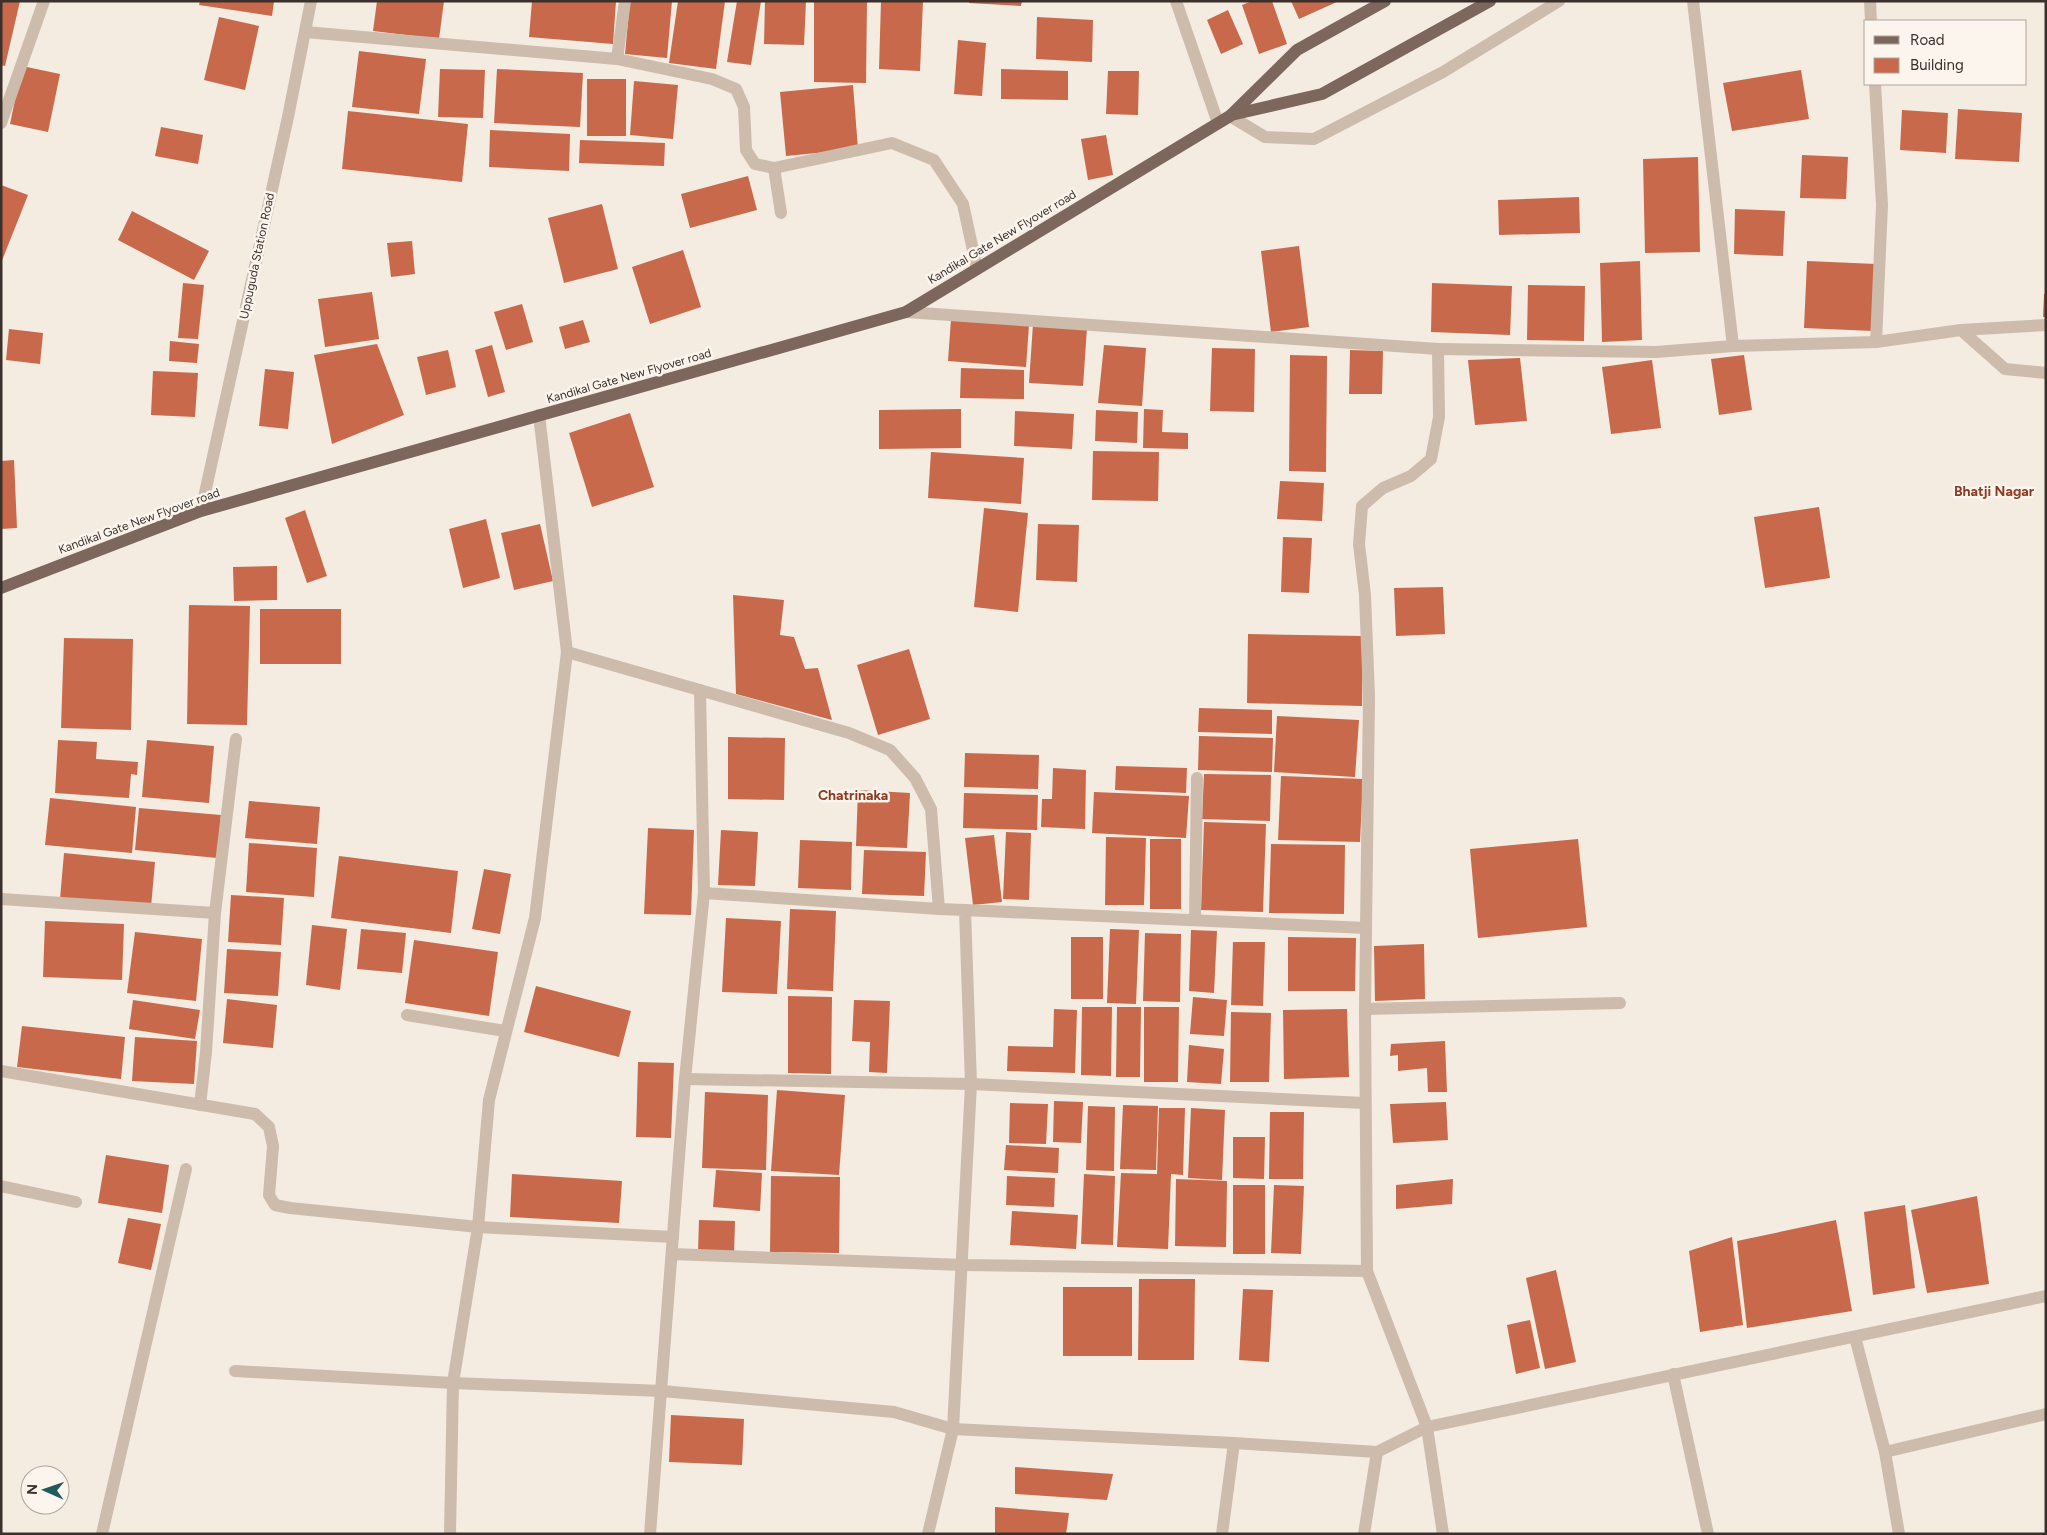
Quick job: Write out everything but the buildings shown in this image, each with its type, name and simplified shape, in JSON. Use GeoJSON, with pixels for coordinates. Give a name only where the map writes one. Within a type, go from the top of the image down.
{"type":"FeatureCollection","features":[{"type":"Feature","properties":{"kind":"main road"},"geometry":{"type":"LineString","coordinates":[[1230,116],[1297,50],[1385,1]]}},
{"type":"Feature","properties":{"kind":"main road"},"geometry":{"type":"LineString","coordinates":[[1230,116],[1322,94],[1490,1]]}},
{"type":"Feature","properties":{"kind":"main road","name":"Kandikal Gate New Flyover road"},"geometry":{"type":"LineString","coordinates":[[1,588],[202,511],[906,312],[1230,116]]}},
{"type":"Feature","properties":{"kind":"street"},"geometry":{"type":"LineString","coordinates":[[1,123],[44,1]]}},
{"type":"Feature","properties":{"kind":"street","name":"Uppuguda Station Road"},"geometry":{"type":"LineString","coordinates":[[202,511],[312,1]]}},
{"type":"Feature","properties":{"kind":"street"},"geometry":{"type":"LineString","coordinates":[[617,59],[625,1]]}},
{"type":"Feature","properties":{"kind":"street"},"geometry":{"type":"LineString","coordinates":[[1176,1],[1218,123]]}},
{"type":"Feature","properties":{"kind":"street"},"geometry":{"type":"LineString","coordinates":[[1230,116],[1265,136],[1314,139],[1443,72],[1559,1]]}},
{"type":"Feature","properties":{"kind":"street"},"geometry":{"type":"LineString","coordinates":[[1692,1],[1733,346]]}},
{"type":"Feature","properties":{"kind":"street"},"geometry":{"type":"LineString","coordinates":[[1870,1],[1871,20]]}},
{"type":"Feature","properties":{"kind":"street"},"geometry":{"type":"LineString","coordinates":[[305,32],[617,59],[712,79],[736,89],[744,107],[746,150],[755,164],[774,168],[892,143],[934,160],[963,204],[977,269]]}},
{"type":"Feature","properties":{"kind":"street"},"geometry":{"type":"LineString","coordinates":[[1875,85],[1882,205],[1876,342]]}},
{"type":"Feature","properties":{"kind":"street"},"geometry":{"type":"LineString","coordinates":[[774,168],[781,213]]}},
{"type":"Feature","properties":{"kind":"street"},"geometry":{"type":"LineString","coordinates":[[906,312],[1438,349],[1656,352],[1733,346],[1876,342],[1961,330],[2046,325]]}},
{"type":"Feature","properties":{"kind":"street"},"geometry":{"type":"LineString","coordinates":[[1961,330],[2005,369],[2046,373]]}},
{"type":"Feature","properties":{"kind":"street"},"geometry":{"type":"LineString","coordinates":[[1438,349],[1439,418],[1431,459],[1411,476],[1383,488],[1362,506],[1359,544],[1365,595],[1369,697],[1364,1103],[1367,1271],[1427,1427],[1443,1534]]}},
{"type":"Feature","properties":{"kind":"street"},"geometry":{"type":"LineString","coordinates":[[450,1534],[453,1383],[478,1227],[489,1100],[535,918],[567,652],[539,415]]}},
{"type":"Feature","properties":{"kind":"street"},"geometry":{"type":"LineString","coordinates":[[567,652],[849,733],[890,750],[916,778],[931,809],[939,909]]}},
{"type":"Feature","properties":{"kind":"street"},"geometry":{"type":"LineString","coordinates":[[650,1534],[685,1079],[704,893],[700,690]]}},
{"type":"Feature","properties":{"kind":"street"},"geometry":{"type":"LineString","coordinates":[[200,1105],[206,1052],[215,913],[236,739]]}},
{"type":"Feature","properties":{"kind":"street"},"geometry":{"type":"LineString","coordinates":[[1195,920],[1197,778]]}},
{"type":"Feature","properties":{"kind":"street"},"geometry":{"type":"LineString","coordinates":[[704,893],[939,909],[1366,928]]}},
{"type":"Feature","properties":{"kind":"street"},"geometry":{"type":"LineString","coordinates":[[1,900],[215,913]]}},
{"type":"Feature","properties":{"kind":"street"},"geometry":{"type":"LineString","coordinates":[[928,1534],[953,1428],[971,1084],[965,910]]}},
{"type":"Feature","properties":{"kind":"street"},"geometry":{"type":"LineString","coordinates":[[1365,1009],[1620,1003]]}},
{"type":"Feature","properties":{"kind":"street"},"geometry":{"type":"LineString","coordinates":[[406,1015],[505,1031]]}},
{"type":"Feature","properties":{"kind":"street"},"geometry":{"type":"LineString","coordinates":[[1,1071],[255,1114],[269,1127],[272,1146],[269,1195],[275,1205],[478,1227],[673,1236]]}},
{"type":"Feature","properties":{"kind":"street"},"geometry":{"type":"LineString","coordinates":[[685,1079],[971,1084],[1364,1103]]}},
{"type":"Feature","properties":{"kind":"street"},"geometry":{"type":"LineString","coordinates":[[102,1534],[186,1169]]}},
{"type":"Feature","properties":{"kind":"street"},"geometry":{"type":"LineString","coordinates":[[1,1186],[76,1202]]}},
{"type":"Feature","properties":{"kind":"street"},"geometry":{"type":"LineString","coordinates":[[672,1254],[962,1265],[1367,1271]]}},
{"type":"Feature","properties":{"kind":"street"},"geometry":{"type":"LineString","coordinates":[[235,1371],[453,1383],[662,1391],[894,1412],[953,1428],[1234,1442],[1377,1452],[1427,1427],[2046,1296]]}},
{"type":"Feature","properties":{"kind":"street"},"geometry":{"type":"LineString","coordinates":[[1855,1337],[1885,1452],[1898,1534]]}},
{"type":"Feature","properties":{"kind":"street"},"geometry":{"type":"LineString","coordinates":[[1674,1374],[1708,1534]]}},
{"type":"Feature","properties":{"kind":"street"},"geometry":{"type":"LineString","coordinates":[[1885,1452],[2046,1414]]}},
{"type":"Feature","properties":{"kind":"street"},"geometry":{"type":"LineString","coordinates":[[1222,1534],[1234,1442]]}},
{"type":"Feature","properties":{"kind":"street"},"geometry":{"type":"LineString","coordinates":[[1364,1534],[1377,1452]]}},
{"type":"Feature","properties":{"kind":"district","name":"Bhatji Nagar"},"geometry":{"type":"Point","coordinates":[1994,491]}},
{"type":"Feature","properties":{"kind":"district","name":"Chatrinaka"},"geometry":{"type":"Point","coordinates":[853,795]}}]}
